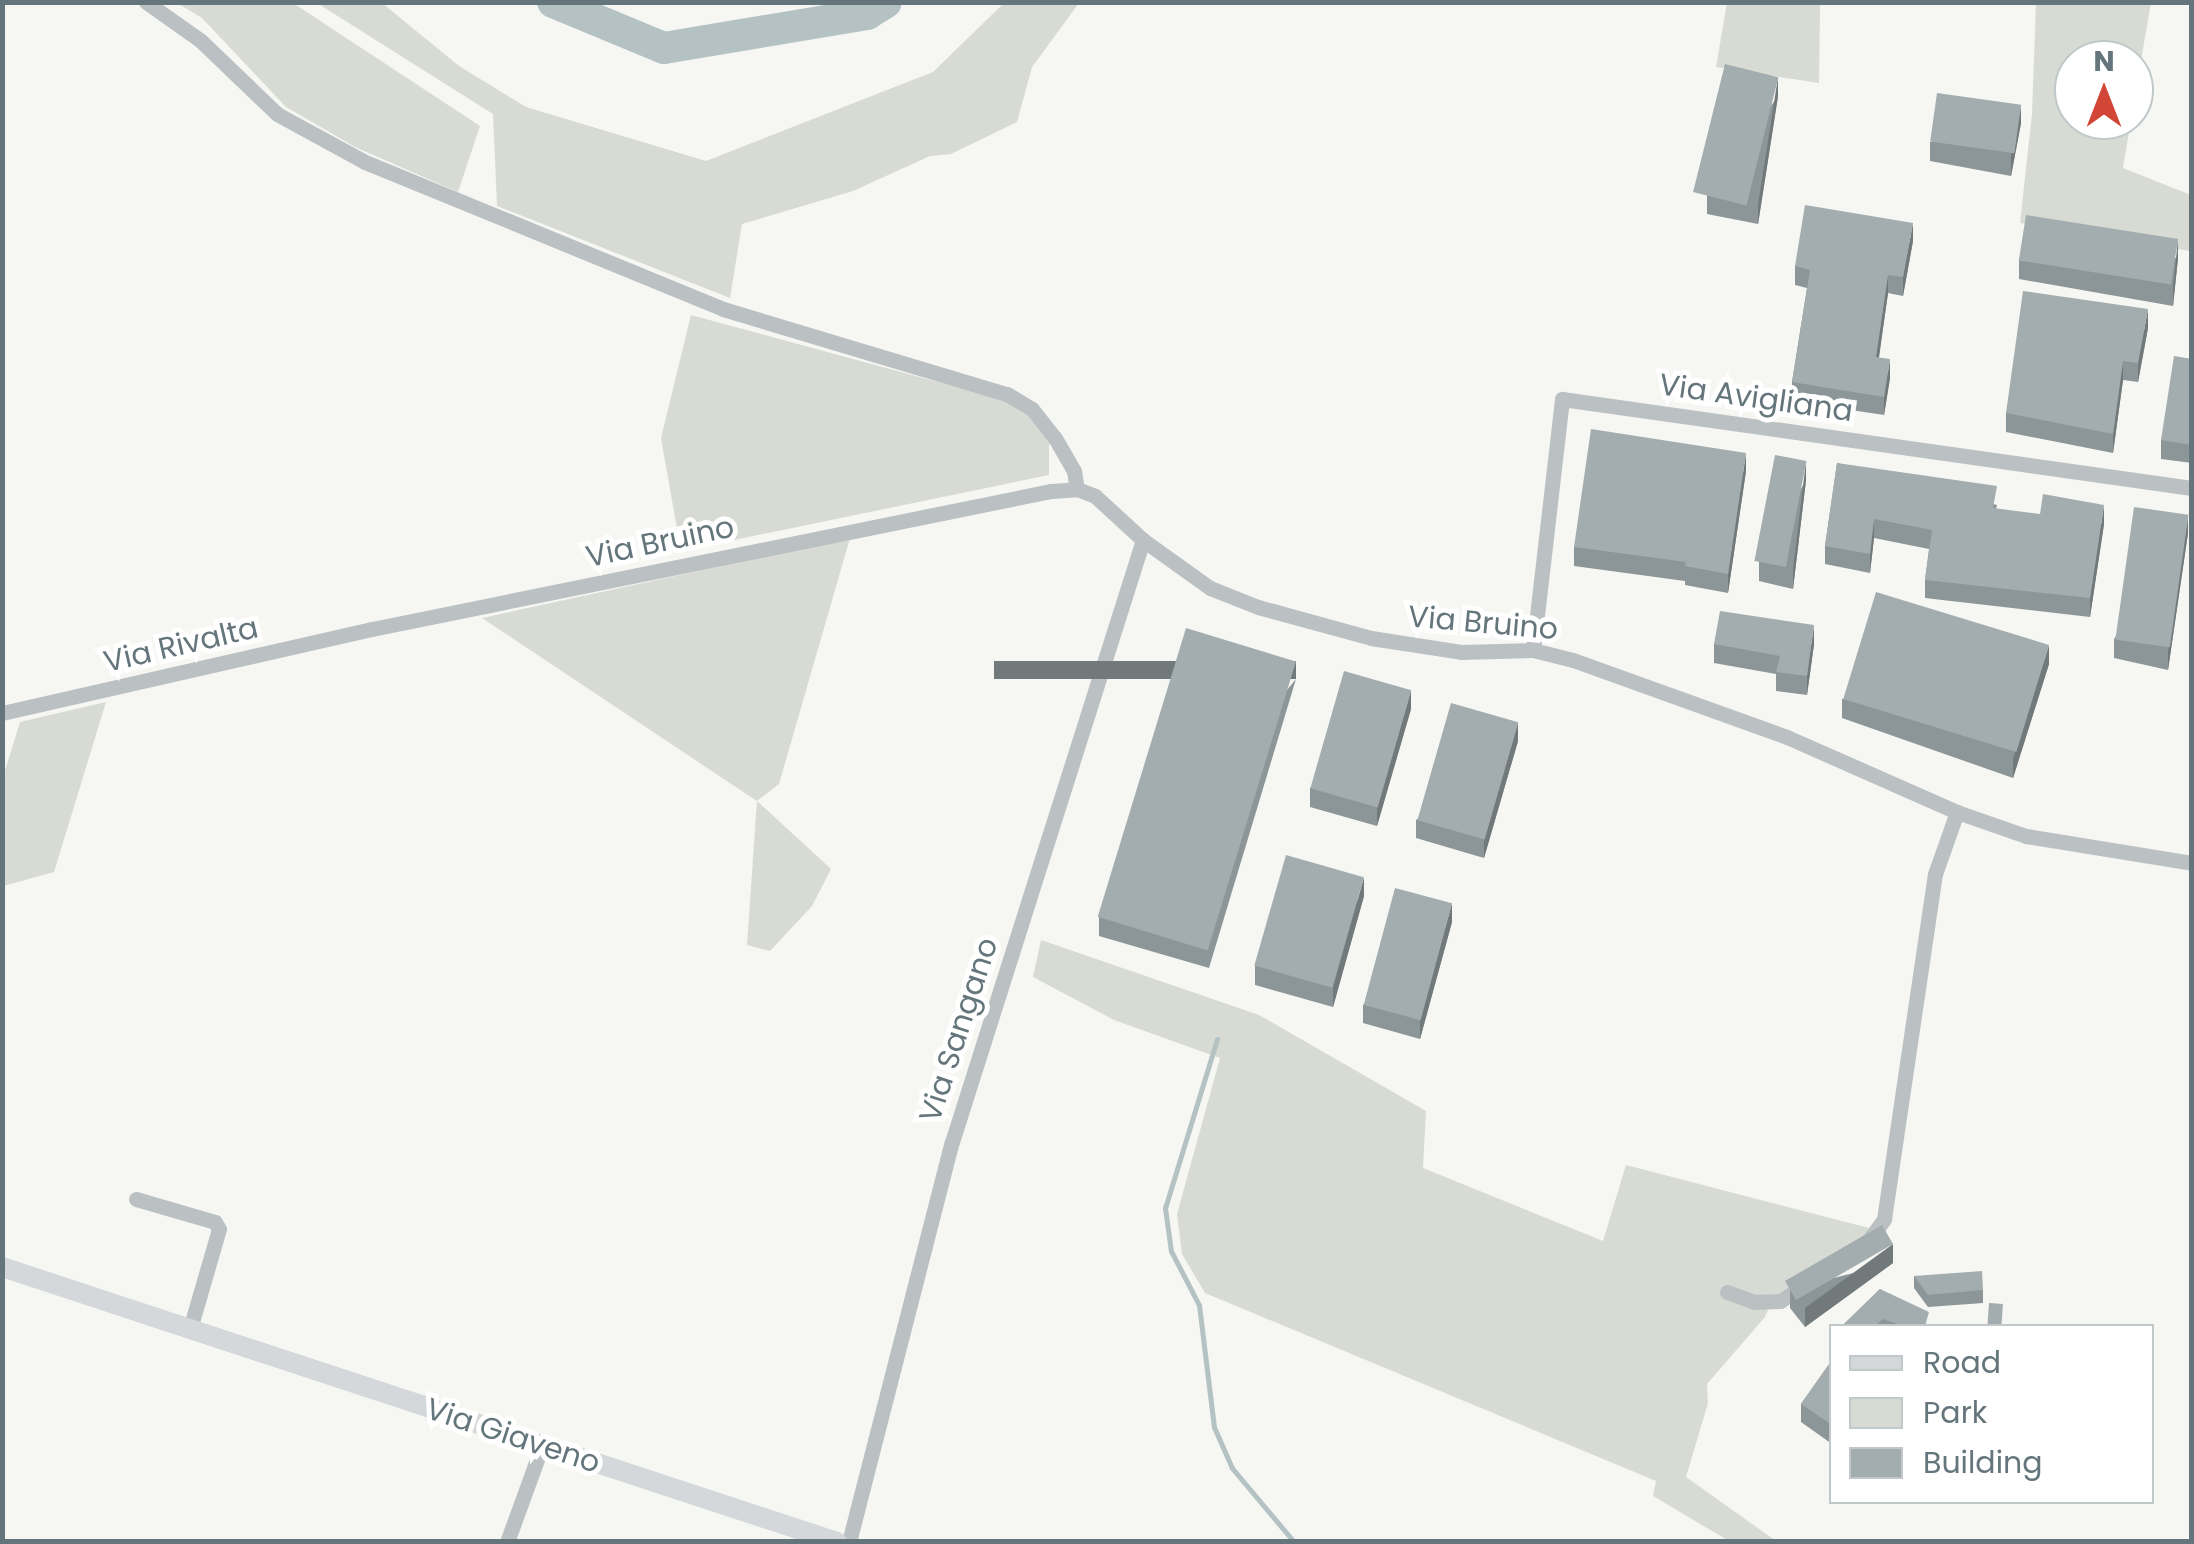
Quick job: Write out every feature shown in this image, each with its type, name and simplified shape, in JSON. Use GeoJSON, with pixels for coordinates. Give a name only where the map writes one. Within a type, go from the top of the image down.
{"type":"FeatureCollection","features":[{"type":"Feature","properties":{"kind":"main road","name":"Via Giaveno"},"geometry":{"type":"LineString","coordinates":[[2,1267],[837,1542]]}},
{"type":"Feature","properties":{"kind":"street"},"geometry":{"type":"LineString","coordinates":[[146,2],[201,40],[277,114],[365,162],[723,309],[1007,394],[1032,409],[1055,438],[1078,479],[1076,490]]}},
{"type":"Feature","properties":{"kind":"street","name":"Via Avigliana"},"geometry":{"type":"LineString","coordinates":[[1534,650],[1562,398],[2192,488]]}},
{"type":"Feature","properties":{"kind":"street","name":"Via Bruino"},"geometry":{"type":"LineString","coordinates":[[372,629],[1032,494],[1076,490],[1094,496],[1143,540],[1210,588],[1277,612],[1436,650],[1534,650],[1574,660],[1787,736],[1957,812],[2026,836],[2192,863]]}},
{"type":"Feature","properties":{"kind":"street","name":"Via Sangano"},"geometry":{"type":"LineString","coordinates":[[849,1542],[952,1142],[1143,540]]}},
{"type":"Feature","properties":{"kind":"street","name":"Via Rivalta"},"geometry":{"type":"LineString","coordinates":[[2,713],[372,629]]}},
{"type":"Feature","properties":{"kind":"street"},"geometry":{"type":"LineString","coordinates":[[1852,1253],[1878,1233],[1884,1218],[1932,891],[1957,812]]}},
{"type":"Feature","properties":{"kind":"street"},"geometry":{"type":"LineString","coordinates":[[136,1199],[215,1222],[219,1229],[190,1328]]}},
{"type":"Feature","properties":{"kind":"street"},"geometry":{"type":"LineString","coordinates":[[1727,1292],[1754,1302],[1780,1301],[1823,1272]]}},
{"type":"Feature","properties":{"kind":"street"},"geometry":{"type":"LineString","coordinates":[[507,1542],[542,1446]]}},
{"type":"Feature","properties":{"kind":"green space"},"geometry":{"type":"Polygon","coordinates":[[[177,3],[293,3],[480,126],[458,192],[355,147],[286,107],[202,18],[177,3]]]}},
{"type":"Feature","properties":{"kind":"green space"},"geometry":{"type":"Polygon","coordinates":[[[317,3],[382,3],[459,66],[526,107],[706,161],[933,72],[1004,3],[1079,3],[1032,67],[1017,122],[951,154],[930,156],[853,191],[742,224],[730,298],[497,206],[493,114],[317,3]]]}},
{"type":"Feature","properties":{"kind":"green space"},"geometry":{"type":"Polygon","coordinates":[[[1727,3],[1820,3],[1819,83],[1716,67],[1727,3]]]}},
{"type":"Feature","properties":{"kind":"green space"},"geometry":{"type":"Polygon","coordinates":[[[2036,3],[2151,3],[2145,40],[2054,40],[2054,140],[2128,140],[2123,168],[2191,195],[2190,251],[2020,223],[2032,114],[2036,3]]]}},
{"type":"Feature","properties":{"kind":"green space"},"geometry":{"type":"Polygon","coordinates":[[[691,315],[1004,400],[1027,414],[1049,443],[1049,475],[681,551],[661,438],[691,315]]]}},
{"type":"Feature","properties":{"kind":"green space"},"geometry":{"type":"Polygon","coordinates":[[[850,538],[779,784],[757,801],[482,618],[850,538]]]}},
{"type":"Feature","properties":{"kind":"green space"},"geometry":{"type":"Polygon","coordinates":[[[106,702],[54,872],[3,886],[3,777],[20,722],[106,702]]]}},
{"type":"Feature","properties":{"kind":"green space"},"geometry":{"type":"Polygon","coordinates":[[[757,801],[831,869],[812,906],[770,951],[747,945],[757,801]]]}},
{"type":"Feature","properties":{"kind":"green space"},"geometry":{"type":"Polygon","coordinates":[[[1041,940],[1259,1015],[1426,1111],[1423,1168],[1603,1241],[1626,1165],[1869,1228],[1864,1239],[1773,1297],[1765,1317],[1707,1384],[1708,1403],[1686,1477],[1776,1541],[1729,1541],[1653,1496],[1656,1481],[1205,1293],[1182,1254],[1177,1214],[1220,1058],[1114,1020],[1033,977],[1041,940]]]}},
{"type":"Feature","properties":{"kind":"building"},"geometry":{"type":"Polygon","coordinates":[[[1725,64],[1778,77],[1746,205],[1693,192],[1725,64]]]}},
{"type":"Feature","properties":{"kind":"building"},"geometry":{"type":"Polygon","coordinates":[[[1937,93],[2021,105],[2014,153],[1930,142],[1937,93]]]}},
{"type":"Feature","properties":{"kind":"building"},"geometry":{"type":"Polygon","coordinates":[[[1805,205],[1913,223],[1903,277],[1888,275],[1876,357],[1890,359],[1884,397],[1792,382],[1810,270],[1795,266],[1805,205]]]}},
{"type":"Feature","properties":{"kind":"building"},"geometry":{"type":"Polygon","coordinates":[[[2026,215],[2178,239],[2171,285],[2019,260],[2026,215]]]}},
{"type":"Feature","properties":{"kind":"building"},"geometry":{"type":"Polygon","coordinates":[[[2023,291],[2148,309],[2138,363],[2123,361],[2113,434],[2006,413],[2023,291]]]}},
{"type":"Feature","properties":{"kind":"building"},"geometry":{"type":"Polygon","coordinates":[[[2174,356],[2192,359],[2192,445],[2161,440],[2174,356]]]}},
{"type":"Feature","properties":{"kind":"building"},"geometry":{"type":"Polygon","coordinates":[[[1591,429],[1746,453],[1728,574],[1685,566],[1686,562],[1574,547],[1591,429]]]}},
{"type":"Feature","properties":{"kind":"building"},"geometry":{"type":"Polygon","coordinates":[[[1775,455],[1806,461],[1786,567],[1754,561],[1775,455]]]}},
{"type":"Feature","properties":{"kind":"building"},"geometry":{"type":"Polygon","coordinates":[[[1837,463],[1997,486],[1993,508],[2040,514],[2043,494],[2104,505],[2090,598],[1925,580],[1932,530],[1874,519],[1870,554],[1825,546],[1837,463]]]}},
{"type":"Feature","properties":{"kind":"building"},"geometry":{"type":"Polygon","coordinates":[[[2134,507],[2188,515],[2170,647],[2115,640],[2134,507]]]}},
{"type":"Feature","properties":{"kind":"building"},"geometry":{"type":"Polygon","coordinates":[[[1876,592],[2049,645],[2016,752],[1843,699],[1876,592]]]}},
{"type":"Feature","properties":{"kind":"building"},"geometry":{"type":"Polygon","coordinates":[[[1720,611],[1814,625],[1807,676],[1776,672],[1780,656],[1714,644],[1720,611]]]}},
{"type":"Feature","properties":{"kind":"building"},"geometry":{"type":"Polygon","coordinates":[[[1186,628],[1296,662],[1208,950],[1098,917],[1186,628]]]}},
{"type":"Feature","properties":{"kind":"building"},"geometry":{"type":"Polygon","coordinates":[[[1344,671],[1411,690],[1378,808],[1310,788],[1344,671]]]}},
{"type":"Feature","properties":{"kind":"building"},"geometry":{"type":"Polygon","coordinates":[[[1451,703],[1518,722],[1485,840],[1417,820],[1451,703]]]}},
{"type":"Feature","properties":{"kind":"building"},"geometry":{"type":"Polygon","coordinates":[[[1286,855],[1364,877],[1332,988],[1254,966],[1286,855]]]}},
{"type":"Feature","properties":{"kind":"building"},"geometry":{"type":"Polygon","coordinates":[[[1395,888],[1452,903],[1421,1020],[1364,1005],[1395,888]]]}},
{"type":"Feature","properties":{"kind":"building"},"geometry":{"type":"Polygon","coordinates":[[[1882,1225],[1893,1244],[1796,1300],[1785,1281],[1882,1225]]]}},
{"type":"Feature","properties":{"kind":"building"},"geometry":{"type":"Polygon","coordinates":[[[1982,1271],[1983,1290],[1928,1295],[1914,1276],[1982,1271]]]}},
{"type":"Feature","properties":{"kind":"building"},"geometry":{"type":"Polygon","coordinates":[[[1880,1289],[1929,1312],[1926,1324],[1897,1324],[1883,1319],[1877,1324],[1844,1324],[1880,1289]]]}},
{"type":"Feature","properties":{"kind":"building"},"geometry":{"type":"Polygon","coordinates":[[[1989,1303],[2003,1304],[2002,1324],[1988,1324],[1989,1303]]]}},
{"type":"Feature","properties":{"kind":"building"},"geometry":{"type":"Polygon","coordinates":[[[1829,1364],[1829,1423],[1801,1404],[1829,1364]]]}},
{"type":"Feature","properties":{"kind":"waterway"},"geometry":{"type":"LineString","coordinates":[[553,2],[664,48],[867,14],[886,2]]}},
{"type":"Feature","properties":{"kind":"waterway"},"geometry":{"type":"LineString","coordinates":[[1217,1039],[1165,1208],[1171,1251],[1199,1305],[1214,1427],[1232,1468],[1294,1542]]}}]}
